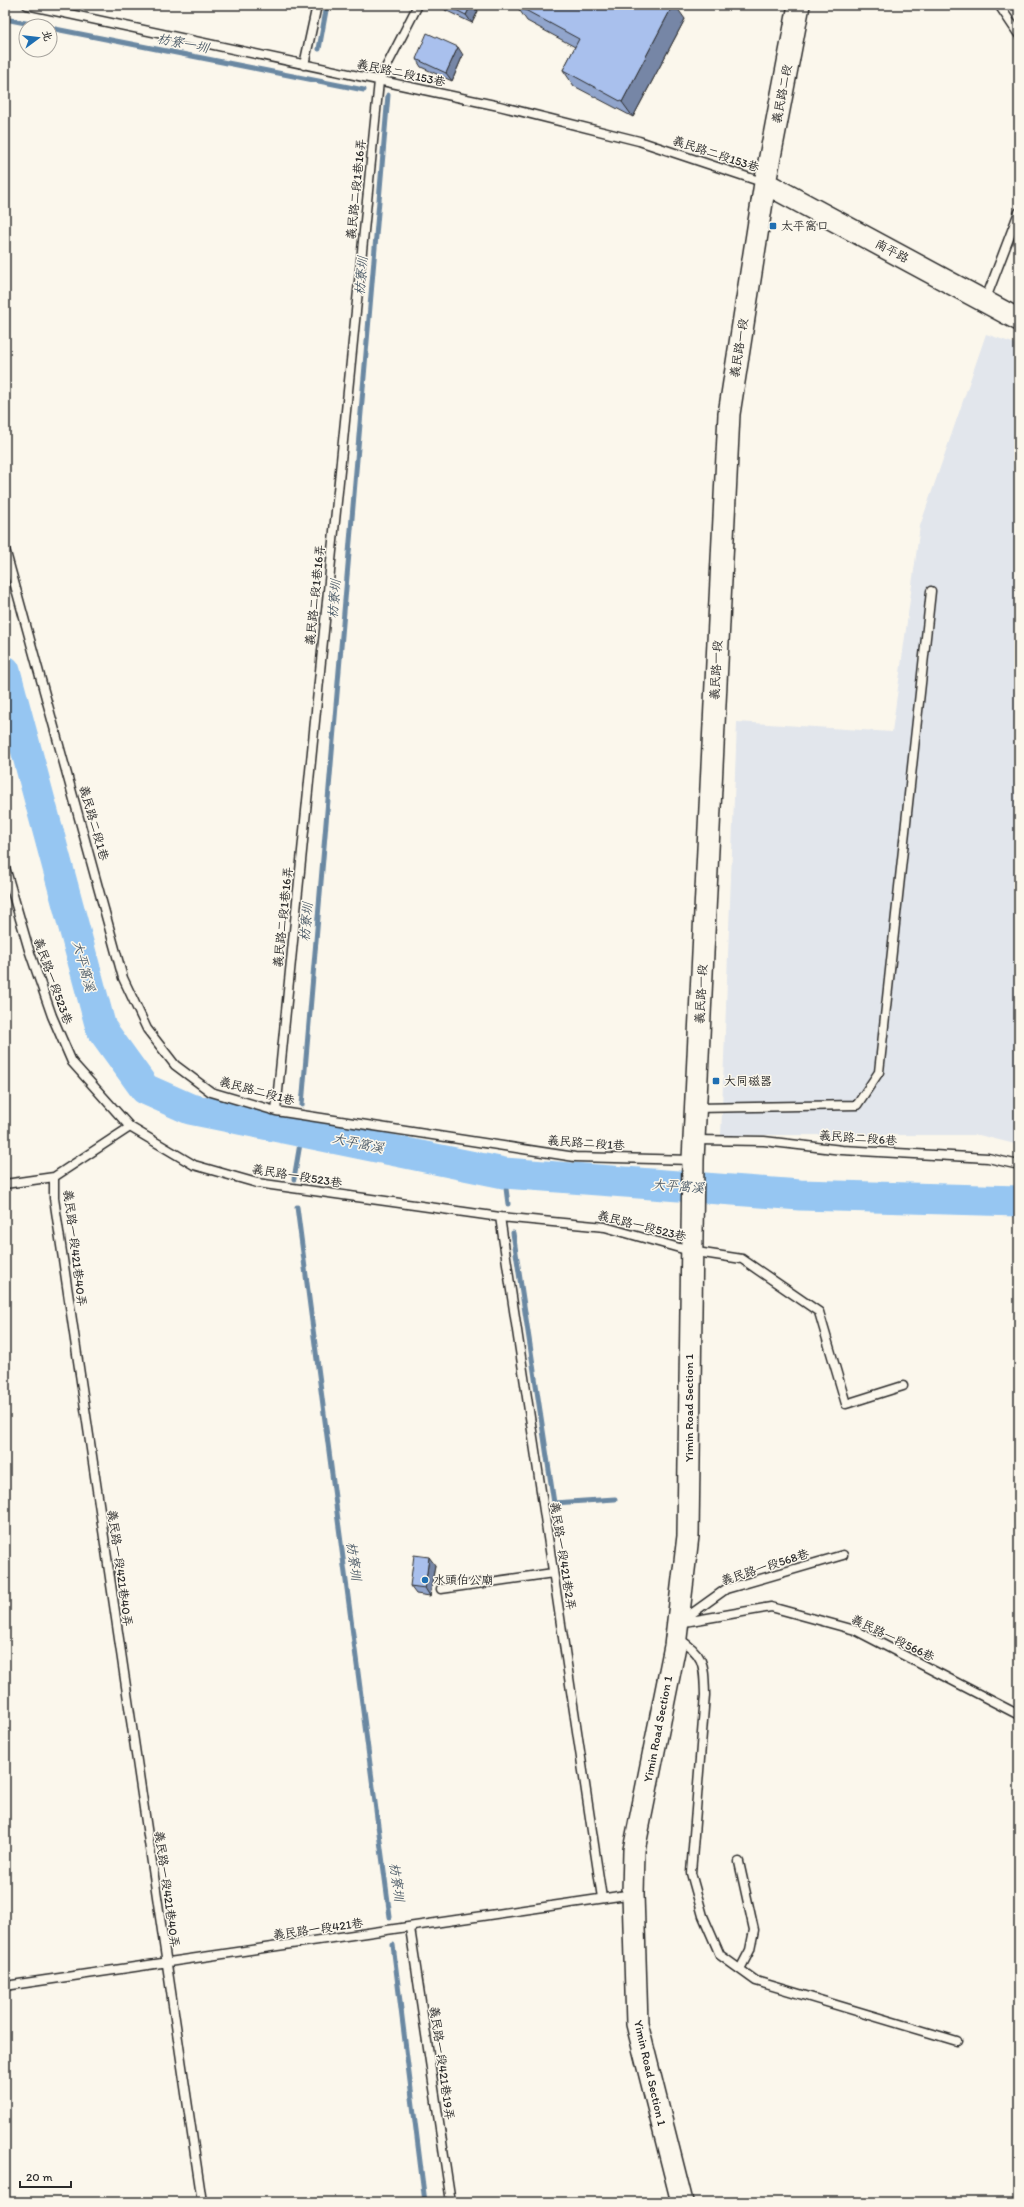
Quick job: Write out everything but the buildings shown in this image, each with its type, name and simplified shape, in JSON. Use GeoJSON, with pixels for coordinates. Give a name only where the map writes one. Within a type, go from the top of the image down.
{"type":"FeatureCollection","features":[{"type":"Feature","properties":{"kind":"street","name":"義民路二段"},"geometry":{"type":"LineString","coordinates":[[764,183],[799,5]]}},
{"type":"Feature","properties":{"kind":"street","name":"南平路"},"geometry":{"type":"LineString","coordinates":[[764,183],[1019,320]]}},
{"type":"Feature","properties":{"kind":"street","name":"義民路一段"},"geometry":{"type":"LineString","coordinates":[[692,1160],[696,1108],[729,414],[764,183]]}},
{"type":"Feature","properties":{"kind":"street","name":"Yimin Road Section 1"},"geometry":{"type":"LineString","coordinates":[[682,2202],[637,2024],[633,1894],[634,1850],[677,1630],[688,1536],[692,1160]]}},
{"type":"Feature","properties":{"kind":"lane","name":"義民路二段153巷"},"geometry":{"type":"LineString","coordinates":[[27,5],[499,106],[639,141],[764,183]]}},
{"type":"Feature","properties":{"kind":"lane"},"geometry":{"type":"LineString","coordinates":[[304,64],[317,5]]}},
{"type":"Feature","properties":{"kind":"lane"},"geometry":{"type":"LineString","coordinates":[[379,81],[418,5]]}},
{"type":"Feature","properties":{"kind":"lane"},"geometry":{"type":"LineString","coordinates":[[999,5],[1019,35]]}},
{"type":"Feature","properties":{"kind":"lane","name":"義民路二段1巷16弄"},"geometry":{"type":"LineString","coordinates":[[276,1111],[379,81]]}},
{"type":"Feature","properties":{"kind":"lane"},"geometry":{"type":"LineString","coordinates":[[985,301],[1019,212]]}},
{"type":"Feature","properties":{"kind":"lane","name":"義民路二段1巷"},"geometry":{"type":"LineString","coordinates":[[5,549],[126,984],[147,1029],[175,1065],[211,1092],[276,1111],[575,1157],[692,1160]]}},
{"type":"Feature","properties":{"kind":"lane"},"geometry":{"type":"LineString","coordinates":[[696,1108],[856,1105],[879,1072],[931,591]]}},
{"type":"Feature","properties":{"kind":"lane","name":"義民路一段523巷"},"geometry":{"type":"LineString","coordinates":[[5,867],[28,950],[52,1016],[72,1062],[130,1128],[194,1165],[257,1183],[500,1217],[605,1227],[690,1251],[742,1259],[819,1312],[846,1404],[903,1386]]}},
{"type":"Feature","properties":{"kind":"lane"},"geometry":{"type":"LineString","coordinates":[[5,1184],[54,1177],[130,1128]]}},
{"type":"Feature","properties":{"kind":"lane","name":"義民路二段6巷"},"geometry":{"type":"LineString","coordinates":[[694,1140],[764,1141],[842,1150],[988,1158],[1019,1165]]}},
{"type":"Feature","properties":{"kind":"lane","name":"義民路一段421巷40弄"},"geometry":{"type":"LineString","coordinates":[[54,1177],[54,1198],[202,2202]]}},
{"type":"Feature","properties":{"kind":"lane","name":"義民路一段421巷2弄"},"geometry":{"type":"LineString","coordinates":[[500,1217],[602,1898]]}},
{"type":"Feature","properties":{"kind":"lane","name":"義民路一段568巷"},"geometry":{"type":"LineString","coordinates":[[677,1630],[726,1590],[843,1555]]}},
{"type":"Feature","properties":{"kind":"lane"},"geometry":{"type":"LineString","coordinates":[[441,1589],[553,1573]]}},
{"type":"Feature","properties":{"kind":"lane","name":"義民路一段566巷"},"geometry":{"type":"LineString","coordinates":[[677,1630],[771,1607],[855,1630],[1019,1715]]}},
{"type":"Feature","properties":{"kind":"lane"},"geometry":{"type":"LineString","coordinates":[[677,1630],[691,1646],[704,1666],[705,1695],[691,1873],[703,1916],[720,1954],[756,1981],[957,2041]]}},
{"type":"Feature","properties":{"kind":"lane"},"geometry":{"type":"LineString","coordinates":[[739,1862],[754,1930],[750,1950],[740,1969]]}},
{"type":"Feature","properties":{"kind":"lane","name":"義民路一段421巷"},"geometry":{"type":"LineString","coordinates":[[5,1986],[410,1928],[633,1894]]}},
{"type":"Feature","properties":{"kind":"lane","name":"義民路一段421巷19弄"},"geometry":{"type":"LineString","coordinates":[[410,1928],[451,2202]]}},
{"type":"Feature","properties":{"kind":"shaded area"},"geometry":{"type":"Polygon","coordinates":[[[986,334],[1019,345],[1019,1145],[979,1135],[721,1135],[737,722],[892,732],[920,526],[986,334]]]}},
{"type":"Feature","properties":{"kind":"waterway","name":"枋寮圳"},"geometry":{"type":"LineString","coordinates":[[319,49],[327,5]]}},
{"type":"Feature","properties":{"kind":"waterway","name":"枋寮一圳"},"geometry":{"type":"LineString","coordinates":[[5,19],[18,22]]}},
{"type":"Feature","properties":{"kind":"waterway","name":"枋寮一圳"},"geometry":{"type":"LineString","coordinates":[[58,30],[364,90]]}},
{"type":"Feature","properties":{"kind":"waterway","name":"枋寮圳"},"geometry":{"type":"LineString","coordinates":[[302,1105],[388,95]]}},
{"type":"Feature","properties":{"kind":"waterway","name":"大平窩溪"},"geometry":{"type":"LineString","coordinates":[[5,671],[101,1028],[145,1089],[190,1109],[504,1173],[800,1195],[1019,1201]]}},
{"type":"Feature","properties":{"kind":"waterway"},"geometry":{"type":"LineString","coordinates":[[294,1179],[302,1132]]}},
{"type":"Feature","properties":{"kind":"waterway"},"geometry":{"type":"LineString","coordinates":[[504,1173],[508,1204]]}},
{"type":"Feature","properties":{"kind":"waterway","name":"枋寮圳"},"geometry":{"type":"LineString","coordinates":[[297,1207],[390,1917]]}},
{"type":"Feature","properties":{"kind":"waterway"},"geometry":{"type":"LineString","coordinates":[[513,1233],[554,1503],[615,1499]]}},
{"type":"Feature","properties":{"kind":"waterway","name":"枋寮圳"},"geometry":{"type":"LineString","coordinates":[[393,1945],[425,2202]]}},
{"type":"Feature","properties":{"kind":"place","name":"太平窩口"},"geometry":{"type":"Point","coordinates":[773,226]}},
{"type":"Feature","properties":{"kind":"place","name":"大同磁器"},"geometry":{"type":"Point","coordinates":[716,1081]}},
{"type":"Feature","properties":{"kind":"place","name":"水頭伯公廟"},"geometry":{"type":"Point","coordinates":[425,1580]}}]}
